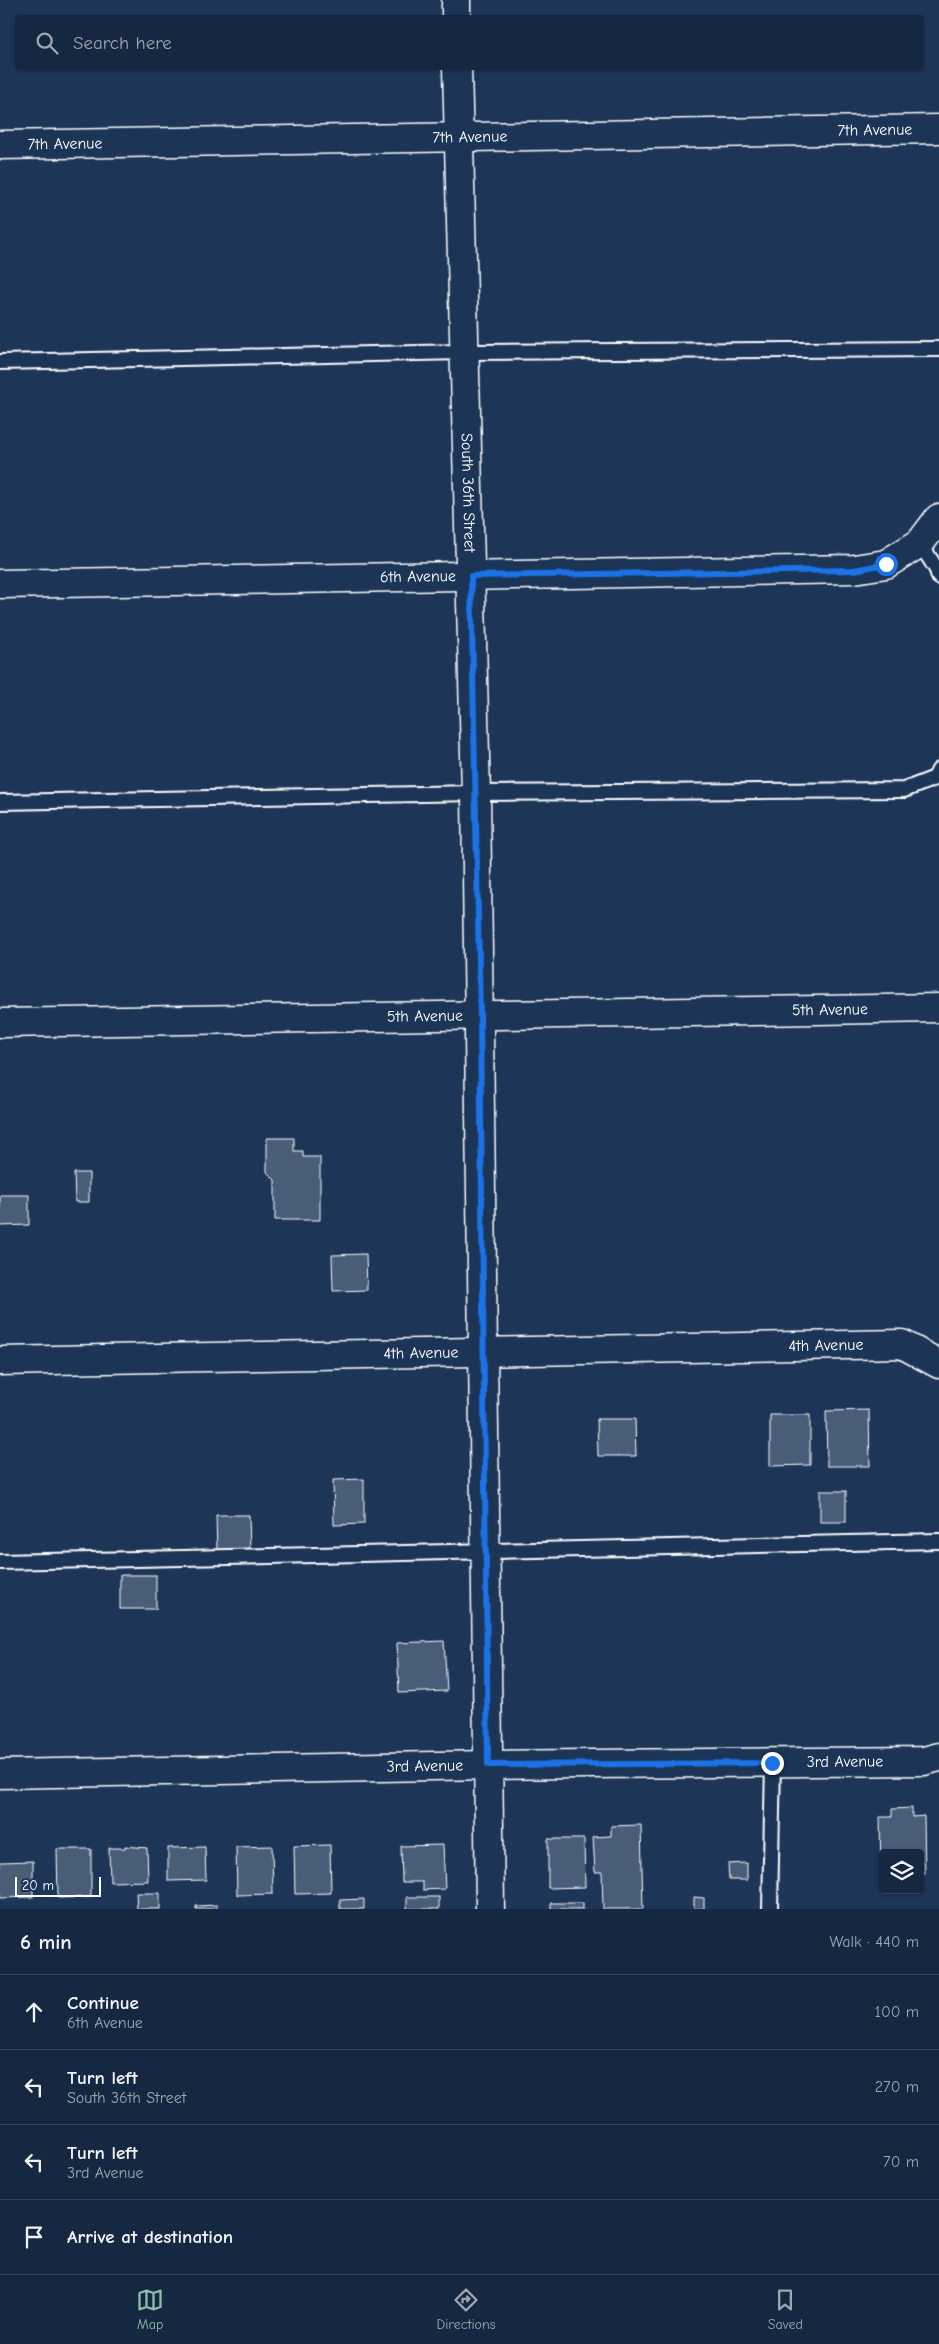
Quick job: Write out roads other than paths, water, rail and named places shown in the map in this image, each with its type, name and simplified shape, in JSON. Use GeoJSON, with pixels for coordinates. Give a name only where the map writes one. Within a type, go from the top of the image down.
{"type":"FeatureCollection","features":[{"type":"Feature","properties":{"kind":"street"},"geometry":{"type":"LineString","coordinates":[[456,0],[456,15]]}},
{"type":"Feature","properties":{"kind":"street","name":"South 36th Street"},"geometry":{"type":"LineString","coordinates":[[457,70],[462,352],[471,576],[480,1015],[484,1552],[490,1909]]}},
{"type":"Feature","properties":{"kind":"street","name":"7th Avenue"},"geometry":{"type":"LineString","coordinates":[[0,145],[457,136],[939,130]]}},
{"type":"Feature","properties":{"kind":"street"},"geometry":{"type":"LineString","coordinates":[[920,543],[939,518]]}},
{"type":"Feature","properties":{"kind":"street","name":"6th Avenue"},"geometry":{"type":"LineString","coordinates":[[0,584],[854,570],[886,564],[920,543]]}},
{"type":"Feature","properties":{"kind":"street","name":"5th Avenue"},"geometry":{"type":"LineString","coordinates":[[0,1023],[939,1008]]}},
{"type":"Feature","properties":{"kind":"street","name":"4th Avenue"},"geometry":{"type":"LineString","coordinates":[[0,1361],[902,1344],[939,1364]]}},
{"type":"Feature","properties":{"kind":"street","name":"3rd Avenue"},"geometry":{"type":"LineString","coordinates":[[0,1774],[488,1765],[924,1761],[939,1756]]}},
{"type":"Feature","properties":{"kind":"lane"},"geometry":{"type":"LineString","coordinates":[[0,362],[462,352],[939,349]]}},
{"type":"Feature","properties":{"kind":"lane"},"geometry":{"type":"LineString","coordinates":[[920,543],[937,570],[939,577]]}},
{"type":"Feature","properties":{"kind":"lane"},"geometry":{"type":"LineString","coordinates":[[0,802],[476,793],[904,790],[935,778],[939,770]]}},
{"type":"Feature","properties":{"kind":"lane"},"geometry":{"type":"LineString","coordinates":[[0,1562],[939,1542]]}},
{"type":"Feature","properties":{"kind":"lane"},"geometry":{"type":"LineString","coordinates":[[770,1909],[772,1763]]}}]}
